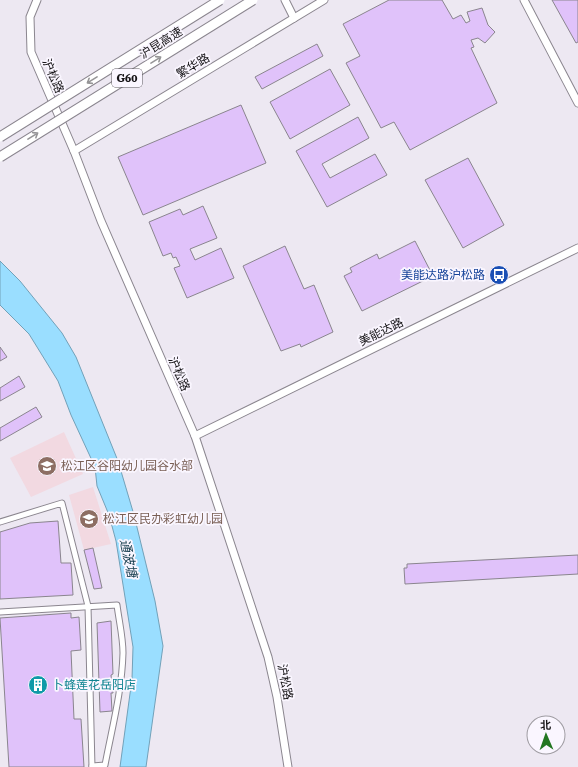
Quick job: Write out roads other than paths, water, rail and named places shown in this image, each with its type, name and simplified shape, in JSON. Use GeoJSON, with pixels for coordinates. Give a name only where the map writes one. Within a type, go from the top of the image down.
{"type":"FeatureCollection","features":[{"type":"Feature","properties":{"kind":"highway","name":"沪昆高速"},"geometry":{"type":"LineString","coordinates":[[0,137],[220,0]]}},
{"type":"Feature","properties":{"kind":"highway","name":"沪昆高速"},"geometry":{"type":"LineString","coordinates":[[0,157],[253,0]]}},
{"type":"Feature","properties":{"kind":"main road","name":"沪松路"},"geometry":{"type":"LineString","coordinates":[[37,0],[30,17],[31,52],[74,151],[101,221],[194,436],[268,656],[277,697],[288,767]]}},
{"type":"Feature","properties":{"kind":"main road"},"geometry":{"type":"LineString","coordinates":[[285,0],[294,18]]}},
{"type":"Feature","properties":{"kind":"main road","name":"繁华路"},"geometry":{"type":"LineString","coordinates":[[74,151],[324,0]]}},
{"type":"Feature","properties":{"kind":"main road"},"geometry":{"type":"LineString","coordinates":[[524,0],[578,103]]}},
{"type":"Feature","properties":{"kind":"main road","name":"美能达路"},"geometry":{"type":"LineString","coordinates":[[194,436],[578,248]]}},
{"type":"Feature","properties":{"kind":"street"},"geometry":{"type":"LineString","coordinates":[[0,522],[62,503],[88,606],[92,766],[105,765],[113,720],[118,704],[123,653],[117,605],[88,606],[0,612]]}},
{"type":"Feature","properties":{"kind":"water","name":"通波塘"},"geometry":{"type":"Polygon","coordinates":[[[0,261],[20,281],[62,333],[76,357],[118,461],[134,515],[155,601],[163,646],[146,767],[120,767],[132,679],[133,647],[116,541],[109,515],[97,486],[95,467],[71,415],[58,381],[29,334],[0,305],[0,261]]]}},
{"type":"Feature","properties":{"kind":"place","name":"美能达路沪松路"},"geometry":{"type":"Point","coordinates":[499,275]}},
{"type":"Feature","properties":{"kind":"place","name":"松江区谷阳幼儿园谷水部"},"geometry":{"type":"Point","coordinates":[47,466]}},
{"type":"Feature","properties":{"kind":"place","name":"松江区民办彩虹幼儿园"},"geometry":{"type":"Point","coordinates":[89,519]}},
{"type":"Feature","properties":{"kind":"place","name":"卜蜂莲花岳阳店"},"geometry":{"type":"Point","coordinates":[38,685]}}]}
